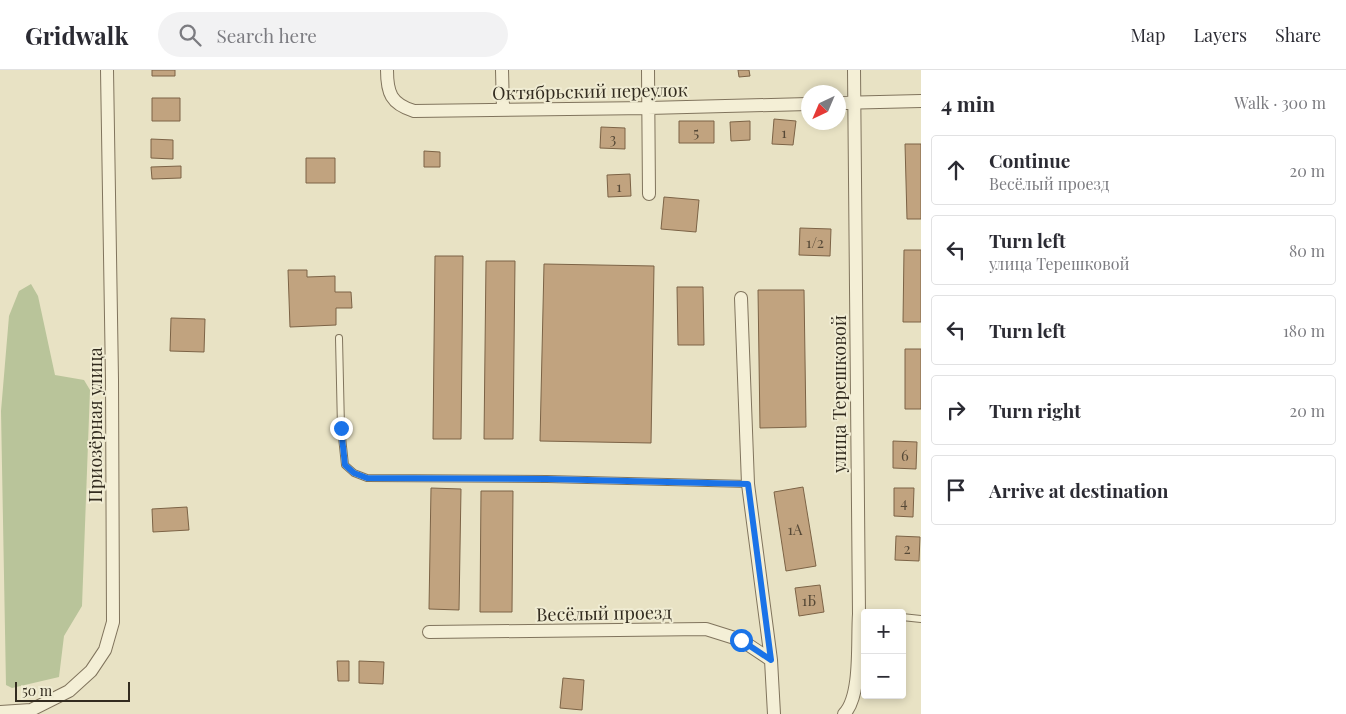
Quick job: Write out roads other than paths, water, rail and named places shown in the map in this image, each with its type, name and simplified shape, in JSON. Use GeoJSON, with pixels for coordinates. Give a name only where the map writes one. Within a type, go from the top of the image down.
{"type":"FeatureCollection","features":[{"type":"Feature","properties":{"kind":"street","name":"Приозёрная улица"},"geometry":{"type":"LineString","coordinates":[[0,712],[31,710],[69,691],[91,671],[104,650],[113,622],[112,379],[107,70]]}},
{"type":"Feature","properties":{"kind":"street","name":"Октябрьский переулок"},"geometry":{"type":"LineString","coordinates":[[387,70],[387,84],[391,98],[401,107],[414,111],[801,104]]}},
{"type":"Feature","properties":{"kind":"street"},"geometry":{"type":"LineString","coordinates":[[502,70],[503,109]]}},
{"type":"Feature","properties":{"kind":"street"},"geometry":{"type":"LineString","coordinates":[[648,70],[649,194]]}},
{"type":"Feature","properties":{"kind":"street","name":"улица Терешковой"},"geometry":{"type":"LineString","coordinates":[[854,70],[862,609]]}},
{"type":"Feature","properties":{"kind":"street"},"geometry":{"type":"LineString","coordinates":[[846,103],[921,101]]}},
{"type":"Feature","properties":{"kind":"street"},"geometry":{"type":"LineString","coordinates":[[742,298],[748,484],[771,660],[774,714]]}},
{"type":"Feature","properties":{"kind":"street","name":"улица Терешковой"},"geometry":{"type":"LineString","coordinates":[[844,714],[850,708],[855,691],[861,626]]}},
{"type":"Feature","properties":{"kind":"street","name":"Весёлый проезд"},"geometry":{"type":"LineString","coordinates":[[429,632],[706,629],[741,640],[771,660]]}},
{"type":"Feature","properties":{"kind":"lane"},"geometry":{"type":"LineString","coordinates":[[340,338],[341,428],[345,465],[354,473],[367,478],[547,479],[748,484]]}},
{"type":"Feature","properties":{"kind":"lane"},"geometry":{"type":"LineString","coordinates":[[906,618],[921,619]]}}]}
